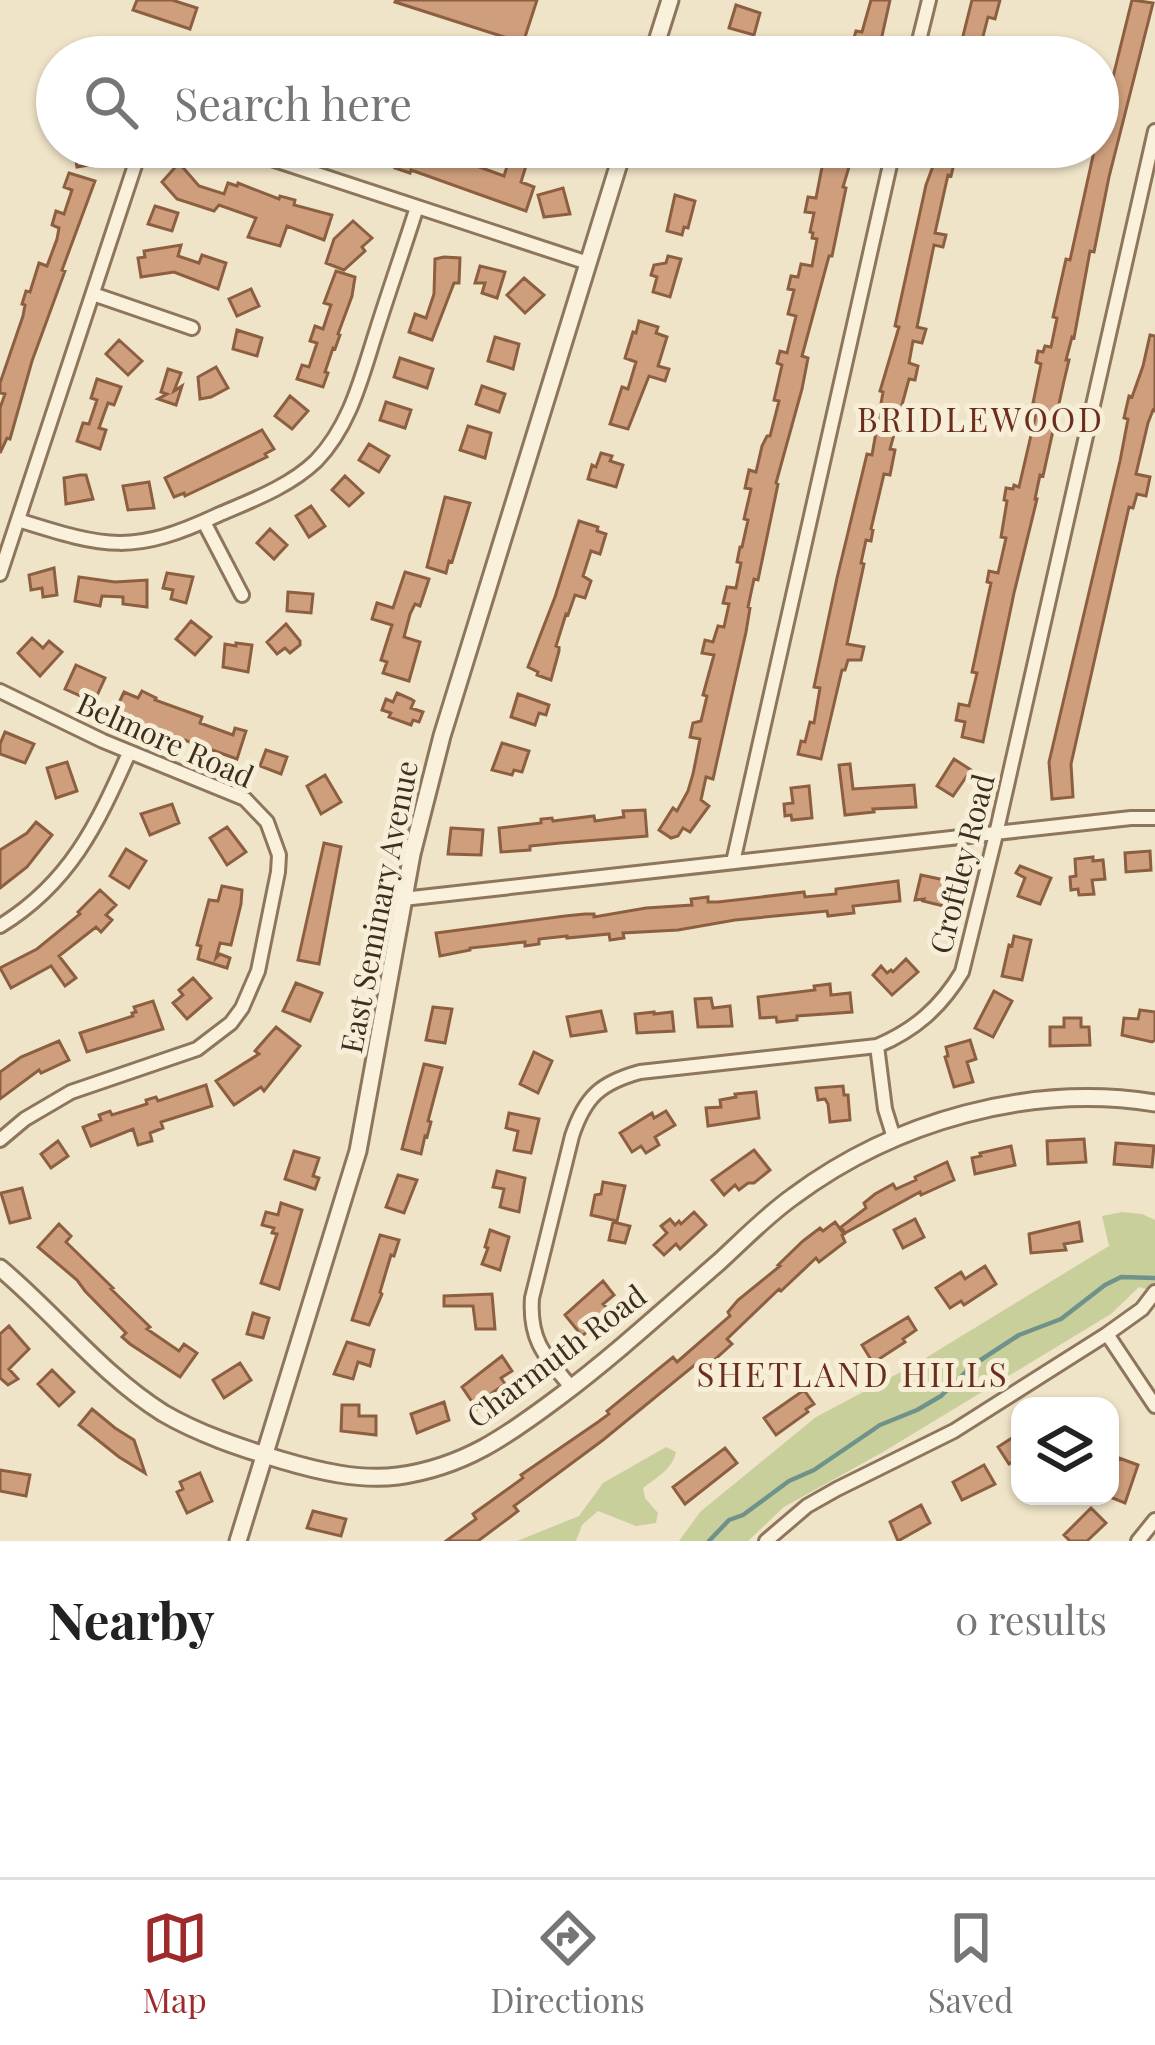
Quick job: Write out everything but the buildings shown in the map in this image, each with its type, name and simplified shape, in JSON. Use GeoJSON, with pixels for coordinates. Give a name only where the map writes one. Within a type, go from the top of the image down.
{"type":"FeatureCollection","features":[{"type":"Feature","properties":{"kind":"street"},"geometry":{"type":"LineString","coordinates":[[659,36],[670,0]]}},
{"type":"Feature","properties":{"kind":"street"},"geometry":{"type":"LineString","coordinates":[[920,36],[929,0]]}},
{"type":"Feature","properties":{"kind":"street","name":"Croftley Road"},"geometry":{"type":"LineString","coordinates":[[572,1388],[544,1354],[530,1321],[572,1136],[590,1097],[602,1086],[640,1072],[877,1046],[916,1025],[950,992],[962,972],[1155,131]]}},
{"type":"Feature","properties":{"kind":"street"},"geometry":{"type":"LineString","coordinates":[[0,574],[134,168]]}},
{"type":"Feature","properties":{"kind":"street"},"geometry":{"type":"LineString","coordinates":[[299,168],[588,263]]}},
{"type":"Feature","properties":{"kind":"street","name":"East Seminary Avenue"},"geometry":{"type":"LineString","coordinates":[[238,1541],[358,1151],[403,899],[442,736],[617,168]]}},
{"type":"Feature","properties":{"kind":"street"},"geometry":{"type":"LineString","coordinates":[[733,862],[889,168]]}},
{"type":"Feature","properties":{"kind":"street"},"geometry":{"type":"LineString","coordinates":[[18,520],[79,539],[125,544],[168,537],[289,481],[313,464],[352,405],[417,207]]}},
{"type":"Feature","properties":{"kind":"street"},"geometry":{"type":"LineString","coordinates":[[92,294],[192,328]]}},
{"type":"Feature","properties":{"kind":"street"},"geometry":{"type":"LineString","coordinates":[[205,522],[242,595]]}},
{"type":"Feature","properties":{"kind":"street","name":"Belmore Road"},"geometry":{"type":"LineString","coordinates":[[0,691],[129,753],[245,799],[267,822],[279,855],[258,971],[242,1008],[217,1036],[172,1059],[71,1092],[0,1140]]}},
{"type":"Feature","properties":{"kind":"street"},"geometry":{"type":"LineString","coordinates":[[0,926],[38,899],[81,850],[129,753]]}},
{"type":"Feature","properties":{"kind":"street"},"geometry":{"type":"LineString","coordinates":[[403,899],[1155,818]]}},
{"type":"Feature","properties":{"kind":"street"},"geometry":{"type":"LineString","coordinates":[[877,1046],[894,1138]]}},
{"type":"Feature","properties":{"kind":"street","name":"Charmuth Road"},"geometry":{"type":"LineString","coordinates":[[0,1268],[128,1389],[165,1414],[203,1433],[315,1470],[393,1477],[464,1460],[494,1444],[631,1340],[792,1197],[894,1138],[944,1120],[1038,1100],[1155,1103]]}},
{"type":"Feature","properties":{"kind":"street"},"geometry":{"type":"LineString","coordinates":[[766,1541],[807,1506],[954,1431],[1107,1334],[1142,1309],[1155,1292]]}},
{"type":"Feature","properties":{"kind":"street"},"geometry":{"type":"LineString","coordinates":[[1107,1334],[1155,1406]]}},
{"type":"Feature","properties":{"kind":"street"},"geometry":{"type":"LineString","coordinates":[[1138,1541],[1155,1520]]}},
{"type":"Feature","properties":{"kind":"green space"},"geometry":{"type":"Polygon","coordinates":[[[1122,1212],[1155,1220],[1155,1292],[1139,1287],[1111,1314],[784,1507],[748,1541],[679,1541],[700,1512],[816,1417],[914,1365],[1109,1246],[1102,1216],[1122,1212]]]}},
{"type":"Feature","properties":{"kind":"green space"},"geometry":{"type":"Polygon","coordinates":[[[666,1447],[676,1452],[671,1464],[643,1488],[658,1513],[656,1523],[636,1526],[598,1511],[582,1525],[576,1541],[517,1541],[579,1516],[603,1483],[666,1447]]]}},
{"type":"Feature","properties":{"kind":"waterway"},"geometry":{"type":"LineString","coordinates":[[709,1541],[729,1520],[789,1481],[814,1470],[880,1425],[941,1396],[973,1365],[1019,1335],[1061,1319],[1121,1277],[1155,1278]]}},
{"type":"Feature","properties":{"kind":"district","name":"BRIDLEWOOD"},"geometry":{"type":"Point","coordinates":[981,420]}},
{"type":"Feature","properties":{"kind":"district","name":"SHETLAND HILLS"},"geometry":{"type":"Point","coordinates":[853,1375]}}]}
